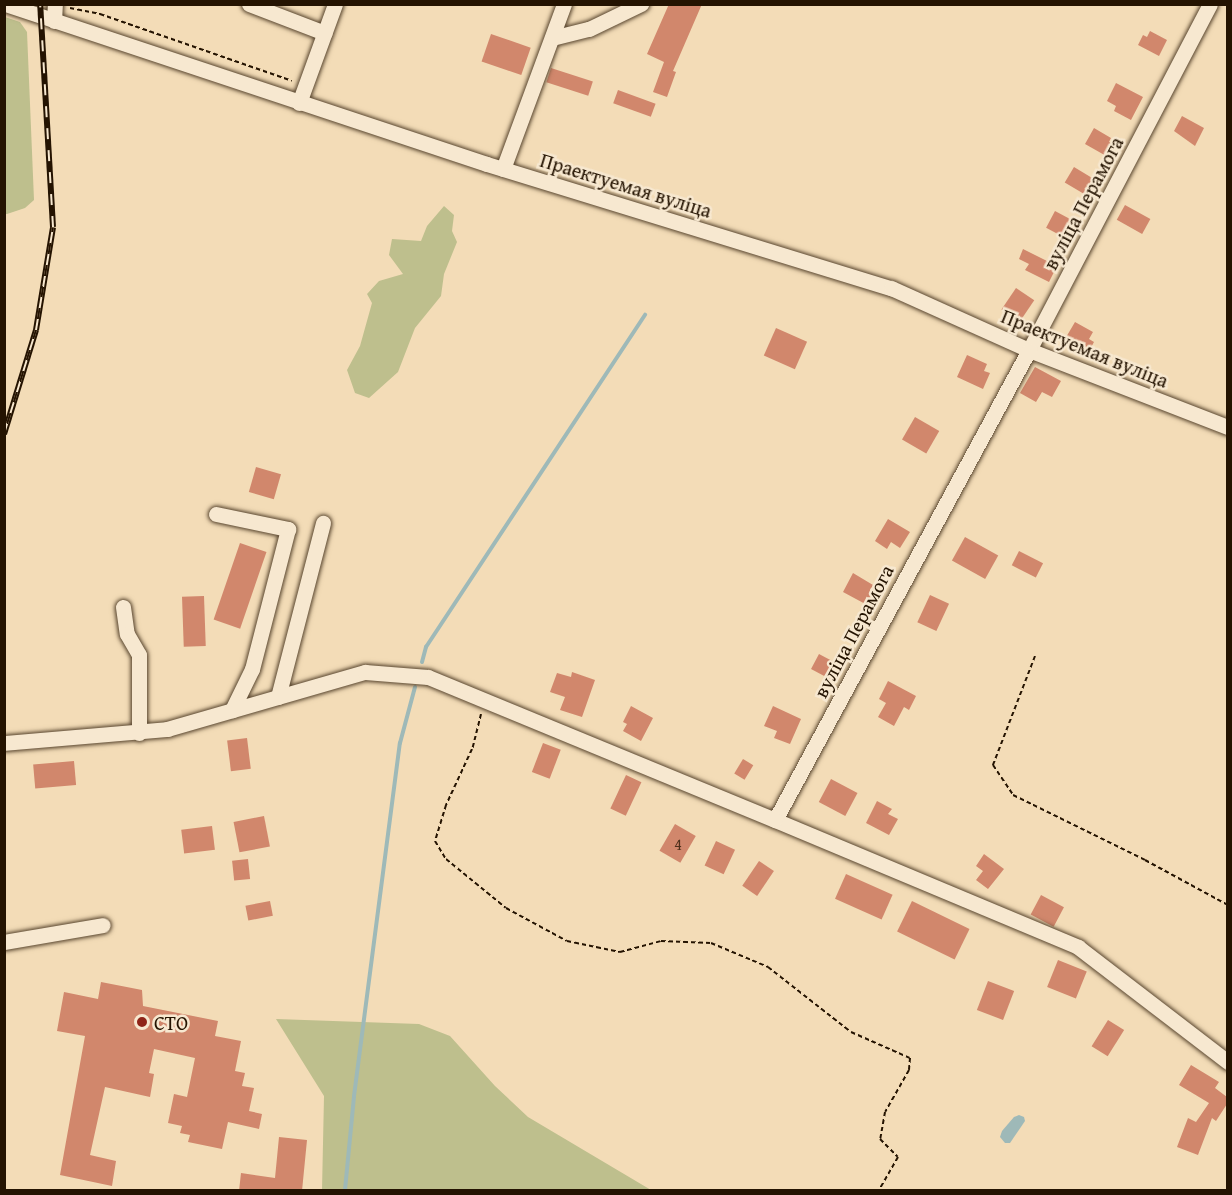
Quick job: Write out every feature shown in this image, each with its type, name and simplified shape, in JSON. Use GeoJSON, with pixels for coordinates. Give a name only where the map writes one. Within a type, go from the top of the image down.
{"type":"FeatureCollection","features":[{"type":"Feature","properties":{"kind":"street","name":"Праектуемая вуліца"},"geometry":{"type":"LineString","coordinates":[[5,4],[503,169],[891,288],[1029,350],[1227,427]]}},
{"type":"Feature","properties":{"kind":"street"},"geometry":{"type":"LineString","coordinates":[[249,4],[325,33]]}},
{"type":"Feature","properties":{"kind":"street"},"geometry":{"type":"LineString","coordinates":[[299,103],[335,4]]}},
{"type":"Feature","properties":{"kind":"street"},"geometry":{"type":"LineString","coordinates":[[503,169],[564,4]]}},
{"type":"Feature","properties":{"kind":"street"},"geometry":{"type":"LineString","coordinates":[[552,38],[589,29],[641,4]]}},
{"type":"Feature","properties":{"kind":"street","name":"вуліца Перамога"},"geometry":{"type":"LineString","coordinates":[[775,820],[1029,350],[1210,4]]}},
{"type":"Feature","properties":{"kind":"street"},"geometry":{"type":"LineString","coordinates":[[54,21],[61,6]]}},
{"type":"Feature","properties":{"kind":"street"},"geometry":{"type":"LineString","coordinates":[[216,514],[288,529],[252,669],[232,710]]}},
{"type":"Feature","properties":{"kind":"street"},"geometry":{"type":"LineString","coordinates":[[278,697],[323,523]]}},
{"type":"Feature","properties":{"kind":"street"},"geometry":{"type":"LineString","coordinates":[[123,607],[127,634],[139,655],[139,733]]}},
{"type":"Feature","properties":{"kind":"street"},"geometry":{"type":"LineString","coordinates":[[4,743],[167,729],[365,672],[428,677],[1078,947],[1227,1062]]}},
{"type":"Feature","properties":{"kind":"street"},"geometry":{"type":"LineString","coordinates":[[4,942],[102,925]]}},
{"type":"Feature","properties":{"kind":"path"},"geometry":{"type":"LineString","coordinates":[[61,6],[100,14],[305,85]]}},
{"type":"Feature","properties":{"kind":"path"},"geometry":{"type":"LineString","coordinates":[[1035,656],[993,765],[1013,795],[1144,860],[1227,905]]}},
{"type":"Feature","properties":{"kind":"path"},"geometry":{"type":"LineString","coordinates":[[471,695],[483,710],[472,749],[446,806],[435,841],[446,860],[506,908],[567,941],[620,952],[661,941],[711,943],[768,967],[851,1032],[910,1058],[909,1071],[885,1112],[880,1139],[898,1157],[879,1191]]}},
{"type":"Feature","properties":{"kind":"green space"},"geometry":{"type":"Polygon","coordinates":[[[5,17],[20,22],[27,32],[34,200],[25,208],[7,214],[4,214],[5,17]]]}},
{"type":"Feature","properties":{"kind":"green space"},"geometry":{"type":"Polygon","coordinates":[[[444,206],[454,215],[452,231],[457,242],[444,274],[441,296],[415,328],[398,372],[369,398],[355,393],[347,370],[360,346],[372,303],[367,294],[379,281],[403,274],[389,255],[392,239],[421,241],[427,226],[444,206]]]}},
{"type":"Feature","properties":{"kind":"green space"},"geometry":{"type":"Polygon","coordinates":[[[276,1019],[419,1024],[450,1036],[495,1086],[528,1117],[651,1190],[322,1190],[324,1096],[276,1019]]]}},
{"type":"Feature","properties":{"kind":"water"},"geometry":{"type":"Polygon","coordinates":[[[1019,1115],[1024,1117],[1025,1121],[1010,1143],[1005,1143],[1000,1137],[1002,1131],[1014,1117],[1019,1115]]]}},
{"type":"Feature","properties":{"kind":"building"},"geometry":{"type":"Polygon","coordinates":[[[669,4],[702,4],[673,71],[676,72],[667,97],[653,92],[664,62],[647,54],[669,4]]]}},
{"type":"Feature","properties":{"kind":"building"},"geometry":{"type":"Polygon","coordinates":[[[1150,31],[1167,40],[1159,56],[1138,45],[1143,35],[1147,37],[1150,31]]]}},
{"type":"Feature","properties":{"kind":"building"},"geometry":{"type":"Polygon","coordinates":[[[491,34],[531,48],[521,75],[482,61],[491,34]]]}},
{"type":"Feature","properties":{"kind":"building"},"geometry":{"type":"Polygon","coordinates":[[[551,68],[593,82],[588,96],[546,82],[551,68]]]}},
{"type":"Feature","properties":{"kind":"building"},"geometry":{"type":"Polygon","coordinates":[[[1116,83],[1143,97],[1131,120],[1114,111],[1116,106],[1107,101],[1116,83]]]}},
{"type":"Feature","properties":{"kind":"building"},"geometry":{"type":"Polygon","coordinates":[[[618,90],[656,104],[651,117],[613,103],[618,90]]]}},
{"type":"Feature","properties":{"kind":"building"},"geometry":{"type":"Polygon","coordinates":[[[1182,116],[1204,128],[1195,146],[1174,131],[1182,116]]]}},
{"type":"Feature","properties":{"kind":"building"},"geometry":{"type":"Polygon","coordinates":[[[1094,128],[1111,138],[1109,142],[1115,145],[1108,157],[1085,144],[1094,128]]]}},
{"type":"Feature","properties":{"kind":"building"},"geometry":{"type":"Polygon","coordinates":[[[1074,167],[1099,182],[1090,197],[1065,182],[1074,167]]]}},
{"type":"Feature","properties":{"kind":"building"},"geometry":{"type":"Polygon","coordinates":[[[1125,205],[1150,219],[1142,234],[1117,220],[1125,205]]]}},
{"type":"Feature","properties":{"kind":"building"},"geometry":{"type":"Polygon","coordinates":[[[1055,211],[1078,223],[1069,240],[1046,228],[1055,211]]]}},
{"type":"Feature","properties":{"kind":"building"},"geometry":{"type":"Polygon","coordinates":[[[1023,249],[1057,266],[1049,282],[1025,270],[1029,264],[1019,259],[1023,249]]]}},
{"type":"Feature","properties":{"kind":"building"},"geometry":{"type":"Polygon","coordinates":[[[1016,288],[1034,300],[1020,322],[1001,310],[1016,288]]]}},
{"type":"Feature","properties":{"kind":"building"},"geometry":{"type":"Polygon","coordinates":[[[1075,322],[1093,332],[1089,339],[1094,342],[1088,353],[1065,339],[1075,322]]]}},
{"type":"Feature","properties":{"kind":"building"},"geometry":{"type":"Polygon","coordinates":[[[776,328],[807,342],[795,369],[764,355],[776,328]]]}},
{"type":"Feature","properties":{"kind":"building"},"geometry":{"type":"Polygon","coordinates":[[[967,355],[987,364],[984,371],[990,373],[983,389],[957,377],[967,355]]]}},
{"type":"Feature","properties":{"kind":"building"},"geometry":{"type":"Polygon","coordinates":[[[1035,367],[1061,381],[1052,397],[1042,392],[1036,402],[1020,393],[1035,367]]]}},
{"type":"Feature","properties":{"kind":"building"},"geometry":{"type":"Polygon","coordinates":[[[915,417],[939,431],[926,454],[902,440],[915,417]]]}},
{"type":"Feature","properties":{"kind":"building"},"geometry":{"type":"Polygon","coordinates":[[[256,467],[281,474],[274,499],[249,492],[256,467]]]}},
{"type":"Feature","properties":{"kind":"building"},"geometry":{"type":"Polygon","coordinates":[[[888,519],[910,532],[900,548],[891,542],[887,549],[875,541],[888,519]]]}},
{"type":"Feature","properties":{"kind":"building"},"geometry":{"type":"Polygon","coordinates":[[[965,537],[998,555],[985,579],[952,561],[965,537]]]}},
{"type":"Feature","properties":{"kind":"building"},"geometry":{"type":"Polygon","coordinates":[[[240,543],[266,552],[240,629],[214,620],[240,543]]]}},
{"type":"Feature","properties":{"kind":"building"},"geometry":{"type":"Polygon","coordinates":[[[1019,551],[1043,563],[1036,578],[1012,565],[1019,551]]]}},
{"type":"Feature","properties":{"kind":"building"},"geometry":{"type":"Polygon","coordinates":[[[853,573],[873,585],[870,590],[876,594],[869,606],[843,592],[853,573]]]}},
{"type":"Feature","properties":{"kind":"building"},"geometry":{"type":"Polygon","coordinates":[[[930,595],[949,604],[936,631],[917,622],[930,595]]]}},
{"type":"Feature","properties":{"kind":"building"},"geometry":{"type":"Polygon","coordinates":[[[204,596],[206,646],[184,647],[182,597],[204,596]]]}},
{"type":"Feature","properties":{"kind":"building"},"geometry":{"type":"Polygon","coordinates":[[[819,654],[840,665],[832,680],[811,669],[819,654]]]}},
{"type":"Feature","properties":{"kind":"building"},"geometry":{"type":"Polygon","coordinates":[[[572,672],[595,680],[582,717],[560,710],[565,697],[550,692],[557,673],[571,677],[572,672]]]}},
{"type":"Feature","properties":{"kind":"building"},"geometry":{"type":"Polygon","coordinates":[[[888,681],[916,696],[909,710],[904,707],[894,726],[878,717],[886,703],[879,699],[888,681]]]}},
{"type":"Feature","properties":{"kind":"building"},"geometry":{"type":"Polygon","coordinates":[[[631,706],[653,718],[641,741],[623,731],[627,724],[623,722],[631,706]]]}},
{"type":"Feature","properties":{"kind":"building"},"geometry":{"type":"Polygon","coordinates":[[[773,706],[801,719],[790,744],[774,738],[777,731],[764,726],[773,706]]]}},
{"type":"Feature","properties":{"kind":"building"},"geometry":{"type":"Polygon","coordinates":[[[247,738],[251,769],[231,771],[227,740],[247,738]]]}},
{"type":"Feature","properties":{"kind":"building"},"geometry":{"type":"Polygon","coordinates":[[[543,743],[561,750],[550,779],[532,772],[543,743]]]}},
{"type":"Feature","properties":{"kind":"building"},"geometry":{"type":"Polygon","coordinates":[[[743,759],[753,765],[745,780],[734,774],[743,759]]]}},
{"type":"Feature","properties":{"kind":"building"},"geometry":{"type":"Polygon","coordinates":[[[74,761],[76,785],[35,788],[33,765],[74,761]]]}},
{"type":"Feature","properties":{"kind":"building"},"geometry":{"type":"Polygon","coordinates":[[[626,775],[641,782],[626,816],[610,809],[626,775]]]}},
{"type":"Feature","properties":{"kind":"building"},"geometry":{"type":"Polygon","coordinates":[[[831,779],[857,793],[845,816],[819,802],[831,779]]]}},
{"type":"Feature","properties":{"kind":"building"},"geometry":{"type":"Polygon","coordinates":[[[877,801],[892,809],[888,814],[898,819],[889,835],[866,823],[877,801]]]}},
{"type":"Feature","properties":{"kind":"building"},"geometry":{"type":"Polygon","coordinates":[[[264,816],[270,846],[239,852],[234,822],[264,816]]]}},
{"type":"Feature","properties":{"kind":"building"},"geometry":{"type":"Polygon","coordinates":[[[675,824],[696,836],[680,863],[660,851],[675,824]]]}},
{"type":"Feature","properties":{"kind":"building"},"geometry":{"type":"Polygon","coordinates":[[[212,826],[215,850],[184,854],[181,830],[212,826]]]}},
{"type":"Feature","properties":{"kind":"building"},"geometry":{"type":"Polygon","coordinates":[[[716,841],[735,850],[724,874],[705,865],[716,841]]]}},
{"type":"Feature","properties":{"kind":"building"},"geometry":{"type":"Polygon","coordinates":[[[984,854],[1004,869],[988,889],[976,880],[983,871],[976,866],[984,854]]]}},
{"type":"Feature","properties":{"kind":"building"},"geometry":{"type":"Polygon","coordinates":[[[248,859],[250,879],[234,881],[232,861],[248,859]]]}},
{"type":"Feature","properties":{"kind":"building"},"geometry":{"type":"Polygon","coordinates":[[[759,861],[774,871],[757,896],[742,886],[759,861]]]}},
{"type":"Feature","properties":{"kind":"building"},"geometry":{"type":"Polygon","coordinates":[[[846,874],[893,895],[882,919],[835,899],[846,874]]]}},
{"type":"Feature","properties":{"kind":"building"},"geometry":{"type":"Polygon","coordinates":[[[1041,895],[1064,907],[1054,927],[1031,914],[1041,895]]]}},
{"type":"Feature","properties":{"kind":"building"},"geometry":{"type":"Polygon","coordinates":[[[270,901],[273,916],[248,920],[245,906],[270,901]]]}},
{"type":"Feature","properties":{"kind":"building"},"geometry":{"type":"Polygon","coordinates":[[[912,901],[970,929],[955,960],[897,932],[912,901]]]}},
{"type":"Feature","properties":{"kind":"building"},"geometry":{"type":"Polygon","coordinates":[[[1058,960],[1087,972],[1076,999],[1047,987],[1058,960]]]}},
{"type":"Feature","properties":{"kind":"building"},"geometry":{"type":"Polygon","coordinates":[[[988,981],[1014,991],[1003,1020],[977,1010],[988,981]]]}},
{"type":"Feature","properties":{"kind":"building"},"geometry":{"type":"Polygon","coordinates":[[[101,982],[142,990],[143,1006],[218,1021],[215,1036],[241,1041],[235,1071],[245,1073],[242,1086],[254,1088],[249,1111],[262,1114],[259,1129],[228,1122],[222,1149],[188,1142],[190,1135],[180,1133],[182,1126],[168,1123],[174,1094],[187,1097],[195,1058],[154,1049],[149,1073],[154,1074],[150,1097],[105,1087],[90,1155],[116,1161],[112,1186],[60,1175],[85,1036],[57,1031],[64,992],[98,999],[101,982]]]}},
{"type":"Feature","properties":{"kind":"building"},"geometry":{"type":"Polygon","coordinates":[[[1108,1020],[1124,1030],[1108,1056],[1092,1046],[1108,1020]]]}},
{"type":"Feature","properties":{"kind":"building"},"geometry":{"type":"Polygon","coordinates":[[[1191,1065],[1219,1082],[1215,1088],[1227,1097],[1227,1104],[1216,1121],[1212,1118],[1198,1155],[1177,1147],[1188,1118],[1196,1122],[1209,1103],[1179,1085],[1191,1065]]]}},
{"type":"Feature","properties":{"kind":"building"},"geometry":{"type":"Polygon","coordinates":[[[279,1137],[307,1140],[302,1191],[239,1191],[241,1173],[275,1178],[279,1137]]]}},
{"type":"Feature","properties":{"kind":"waterway"},"geometry":{"type":"LineString","coordinates":[[422,662],[426,647],[645,315]]}},
{"type":"Feature","properties":{"kind":"waterway"},"geometry":{"type":"LineString","coordinates":[[345,1190],[354,1096],[400,743],[415,687]]}},
{"type":"Feature","properties":{"kind":"railway"},"geometry":{"type":"LineString","coordinates":[[4,434],[36,330],[53,227],[40,4]]}},
{"type":"Feature","properties":{"kind":"place","name":"СТО"},"geometry":{"type":"Point","coordinates":[142,1022]}}]}
